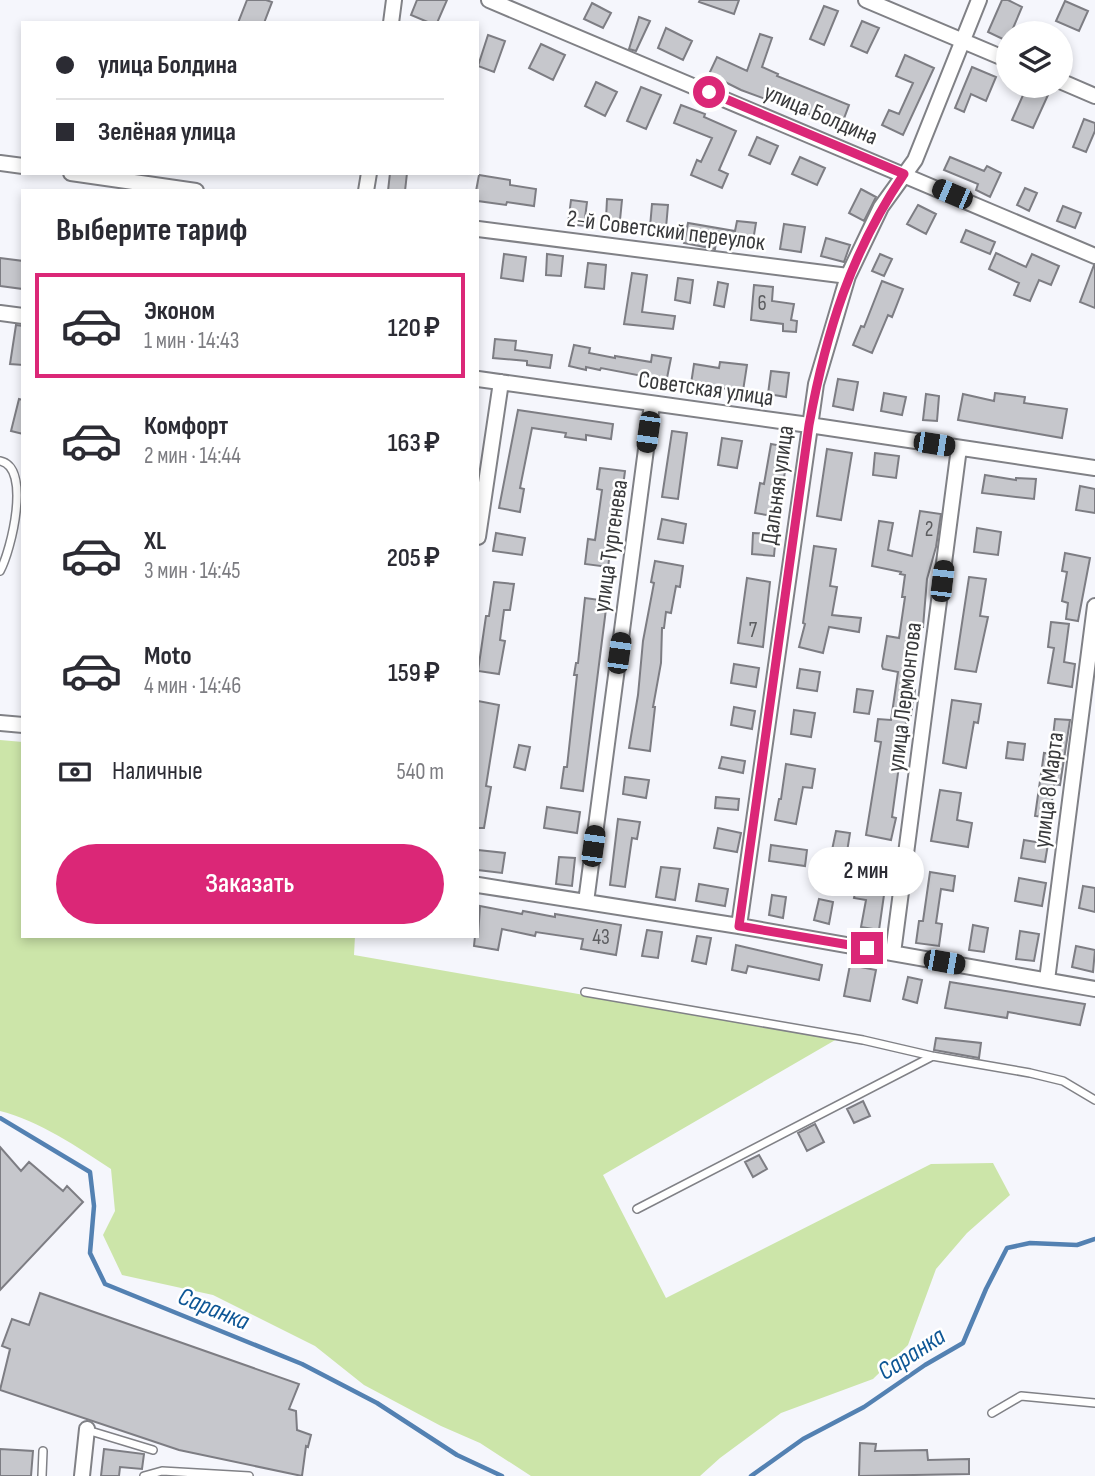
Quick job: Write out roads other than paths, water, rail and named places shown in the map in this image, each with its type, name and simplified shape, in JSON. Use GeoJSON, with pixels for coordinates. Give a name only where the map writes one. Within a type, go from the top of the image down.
{"type":"FeatureCollection","features":[{"type":"Feature","properties":{"kind":"street"},"geometry":{"type":"LineString","coordinates":[[391,21],[394,0]]}},
{"type":"Feature","properties":{"kind":"street","name":"улица Болдина"},"geometry":{"type":"LineString","coordinates":[[489,0],[1095,256]]}},
{"type":"Feature","properties":{"kind":"street"},"geometry":{"type":"LineString","coordinates":[[866,0],[996,55]]}},
{"type":"Feature","properties":{"kind":"street","name":"Дальняя улица"},"geometry":{"type":"LineString","coordinates":[[739,926],[816,384],[848,276],[881,207],[915,160],[979,0]]}},
{"type":"Feature","properties":{"kind":"street"},"geometry":{"type":"LineString","coordinates":[[1073,87],[1095,96]]}},
{"type":"Feature","properties":{"kind":"street"},"geometry":{"type":"LineString","coordinates":[[0,163],[21,166]]}},
{"type":"Feature","properties":{"kind":"street"},"geometry":{"type":"LineString","coordinates":[[85,175],[182,189]]}},
{"type":"Feature","properties":{"kind":"street","name":"2-й Советский переулок"},"geometry":{"type":"LineString","coordinates":[[479,229],[848,276]]}},
{"type":"Feature","properties":{"kind":"street"},"geometry":{"type":"LineString","coordinates":[[0,313],[21,316]]}},
{"type":"Feature","properties":{"kind":"street","name":"Советская улица"},"geometry":{"type":"LineString","coordinates":[[479,379],[1095,468]]}},
{"type":"Feature","properties":{"kind":"street"},"geometry":{"type":"LineString","coordinates":[[479,530],[501,382]]}},
{"type":"Feature","properties":{"kind":"street","name":"улица Тургенева"},"geometry":{"type":"LineString","coordinates":[[586,902],[652,404]]}},
{"type":"Feature","properties":{"kind":"street","name":"улица Лермонтова"},"geometry":{"type":"LineString","coordinates":[[893,953],[959,448]]}},
{"type":"Feature","properties":{"kind":"street","name":"улица 8 Марта"},"geometry":{"type":"LineString","coordinates":[[1047,980],[1095,606]]}},
{"type":"Feature","properties":{"kind":"street"},"geometry":{"type":"LineString","coordinates":[[0,723],[21,725]]}},
{"type":"Feature","properties":{"kind":"street"},"geometry":{"type":"LineString","coordinates":[[479,884],[739,926],[1095,989]]}},
{"type":"Feature","properties":{"kind":"street"},"geometry":{"type":"LineString","coordinates":[[82,1476],[87,1429]]}},
{"type":"Feature","properties":{"kind":"lane"},"geometry":{"type":"LineString","coordinates":[[0,461],[7,462],[15,472],[18,496],[7,558],[0,571]]}},
{"type":"Feature","properties":{"kind":"lane"},"geometry":{"type":"LineString","coordinates":[[584,992],[863,1040],[932,1056],[1030,1073],[1063,1081],[1095,1100]]}},
{"type":"Feature","properties":{"kind":"lane"},"geometry":{"type":"LineString","coordinates":[[637,1209],[932,1056]]}},
{"type":"Feature","properties":{"kind":"lane"},"geometry":{"type":"LineString","coordinates":[[992,1413],[1021,1396],[1095,1403]]}},
{"type":"Feature","properties":{"kind":"lane"},"geometry":{"type":"LineString","coordinates":[[87,1429],[153,1450]]}},
{"type":"Feature","properties":{"kind":"lane"},"geometry":{"type":"LineString","coordinates":[[42,1476],[43,1451]]}},
{"type":"Feature","properties":{"kind":"lane"},"geometry":{"type":"LineString","coordinates":[[144,1476],[162,1471],[248,1476]]}},
{"type":"Feature","properties":{"kind":"waterway","name":"Саранка"},"geometry":{"type":"LineString","coordinates":[[0,1118],[90,1172],[94,1206],[90,1253],[105,1284],[302,1364],[377,1403],[457,1455],[502,1476]]}},
{"type":"Feature","properties":{"kind":"waterway","name":"Саранка"},"geometry":{"type":"LineString","coordinates":[[751,1476],[803,1439],[864,1407],[925,1365],[963,1343],[1007,1248],[1030,1243],[1077,1245],[1095,1239]]}}]}
